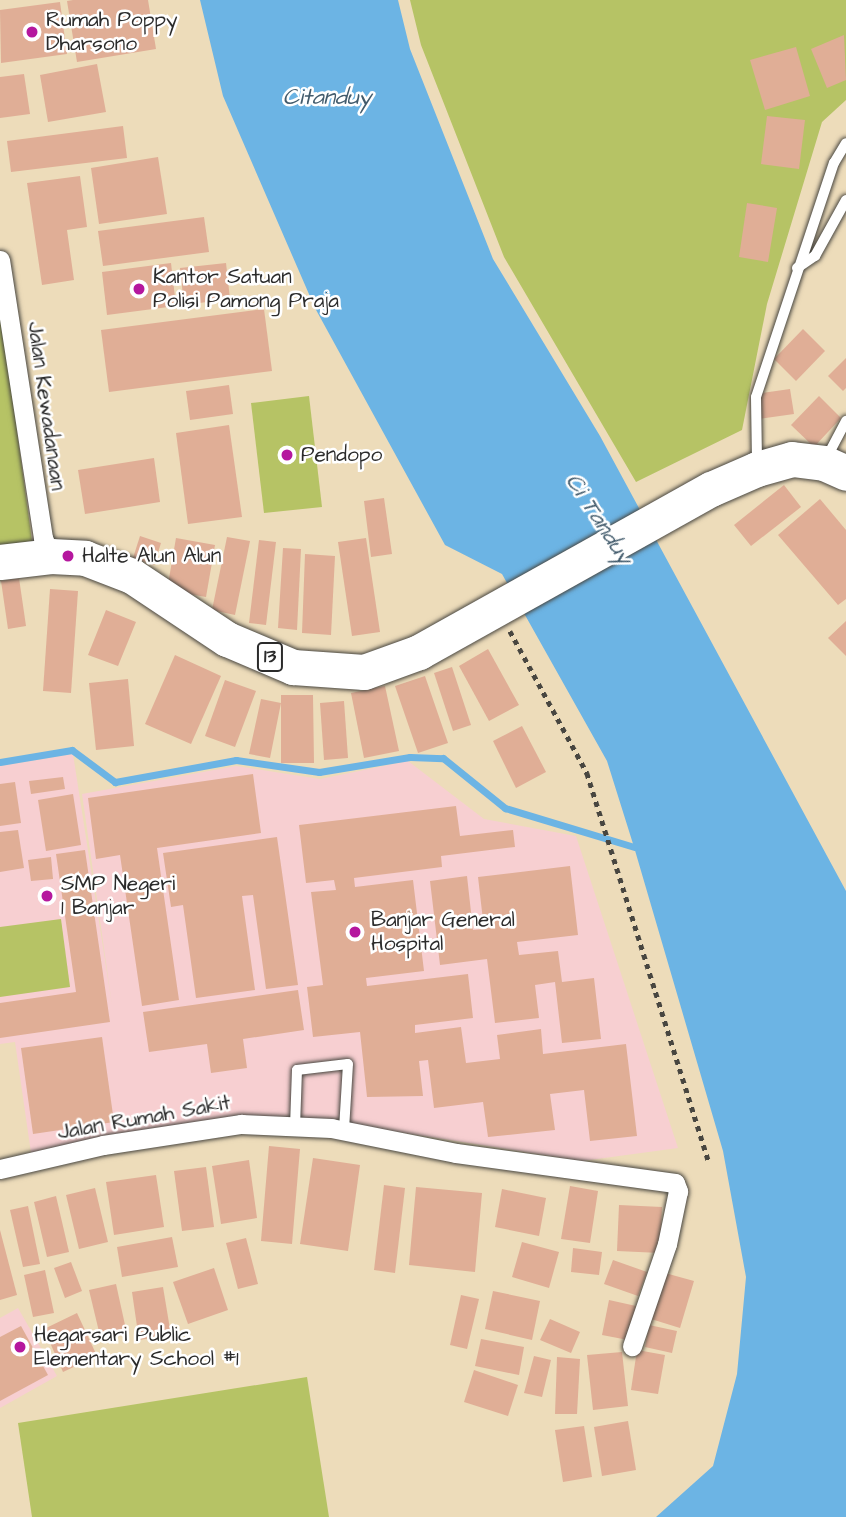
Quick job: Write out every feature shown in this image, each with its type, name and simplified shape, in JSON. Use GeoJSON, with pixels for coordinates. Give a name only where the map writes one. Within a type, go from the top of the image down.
{"type":"FeatureCollection","features":[{"type":"Feature","properties":{"kind":"highway","name":"13"},"geometry":{"type":"LineString","coordinates":[[0,562],[44,550],[85,558],[132,576],[227,639],[293,667],[364,672],[419,652],[497,606],[711,489],[757,469],[793,459],[835,468]]}},
{"type":"Feature","properties":{"kind":"street","name":"Jalan Kewadanaan"},"geometry":{"type":"LineString","coordinates":[[0,260],[44,550]]}},
{"type":"Feature","properties":{"kind":"street","name":"Jalan Rumah Sakit"},"geometry":{"type":"LineString","coordinates":[[0,1169],[103,1145],[241,1124],[344,1130],[456,1153],[675,1183],[678,1191],[667,1244],[632,1346]]}},
{"type":"Feature","properties":{"kind":"lane"},"geometry":{"type":"LineString","coordinates":[[757,469],[756,397],[834,163],[846,144]]}},
{"type":"Feature","properties":{"kind":"lane"},"geometry":{"type":"LineString","coordinates":[[797,268],[815,256],[846,200]]}},
{"type":"Feature","properties":{"kind":"lane"},"geometry":{"type":"LineString","coordinates":[[835,468],[846,421]]}},
{"type":"Feature","properties":{"kind":"lane"},"geometry":{"type":"LineString","coordinates":[[295,1128],[297,1070],[348,1064],[344,1130]]}},
{"type":"Feature","properties":{"kind":"path"},"geometry":{"type":"LineString","coordinates":[[497,606],[587,773],[709,1162]]}},
{"type":"Feature","properties":{"kind":"shaded area","name":"Banjar General Hospital"},"geometry":{"type":"Polygon","coordinates":[[[73,754],[112,1005],[82,794],[236,766],[320,779],[408,761],[484,819],[576,836],[678,1148],[582,1161],[342,1123],[31,1153],[15,1042],[0,1044],[0,766],[73,754]]]}},
{"type":"Feature","properties":{"kind":"shaded area","name":"Hegarsari Public Elementary School #1"},"geometry":{"type":"Polygon","coordinates":[[[18,1308],[57,1376],[0,1408],[0,1318],[18,1308]]]}},
{"type":"Feature","properties":{"kind":"green space"},"geometry":{"type":"Polygon","coordinates":[[[410,0],[846,0],[846,100],[822,122],[767,304],[742,430],[636,482],[504,257],[421,45],[410,0]]]}},
{"type":"Feature","properties":{"kind":"green space"},"geometry":{"type":"Polygon","coordinates":[[[0,306],[32,541],[0,546],[0,306]]]}},
{"type":"Feature","properties":{"kind":"green space","name":"Pendopo"},"geometry":{"type":"Polygon","coordinates":[[[309,396],[322,507],[264,513],[251,403],[309,396]]]}},
{"type":"Feature","properties":{"kind":"green space"},"geometry":{"type":"Polygon","coordinates":[[[61,919],[70,987],[0,997],[0,927],[61,919]]]}},
{"type":"Feature","properties":{"kind":"green space"},"geometry":{"type":"Polygon","coordinates":[[[307,1377],[329,1517],[32,1517],[18,1423],[307,1377]]]}},
{"type":"Feature","properties":{"kind":"water","name":"Citanduy"},"geometry":{"type":"Polygon","coordinates":[[[200,0],[398,0],[410,49],[493,259],[600,436],[846,891],[846,1517],[656,1517],[713,1466],[737,1374],[746,1277],[723,1151],[634,847],[607,761],[502,574],[445,545],[315,308],[223,96],[200,0]]]}},
{"type":"Feature","properties":{"kind":"building"},"geometry":{"type":"Polygon","coordinates":[[[148,0],[156,49],[77,62],[67,1],[148,0]]]}},
{"type":"Feature","properties":{"kind":"building","name":"Rumah Poppy Dharsono"},"geometry":{"type":"Polygon","coordinates":[[[60,2],[67,54],[1,63],[0,10],[60,2]]]}},
{"type":"Feature","properties":{"kind":"building"},"geometry":{"type":"Polygon","coordinates":[[[844,35],[846,80],[827,88],[811,49],[844,35]]]}},
{"type":"Feature","properties":{"kind":"building"},"geometry":{"type":"Polygon","coordinates":[[[796,47],[810,96],[765,110],[750,60],[796,47]]]}},
{"type":"Feature","properties":{"kind":"building"},"geometry":{"type":"Polygon","coordinates":[[[97,64],[106,112],[48,122],[40,75],[97,64]]]}},
{"type":"Feature","properties":{"kind":"building"},"geometry":{"type":"Polygon","coordinates":[[[24,74],[30,114],[0,118],[0,77],[24,74]]]}},
{"type":"Feature","properties":{"kind":"building"},"geometry":{"type":"Polygon","coordinates":[[[767,116],[805,120],[799,169],[761,164],[767,116]]]}},
{"type":"Feature","properties":{"kind":"building"},"geometry":{"type":"Polygon","coordinates":[[[123,126],[127,158],[11,172],[7,141],[123,126]]]}},
{"type":"Feature","properties":{"kind":"building"},"geometry":{"type":"Polygon","coordinates":[[[158,157],[167,214],[99,224],[91,168],[158,157]]]}},
{"type":"Feature","properties":{"kind":"building"},"geometry":{"type":"Polygon","coordinates":[[[80,176],[87,227],[67,230],[74,280],[42,285],[27,183],[80,176]]]}},
{"type":"Feature","properties":{"kind":"building"},"geometry":{"type":"Polygon","coordinates":[[[747,203],[777,208],[768,262],[739,257],[747,203]]]}},
{"type":"Feature","properties":{"kind":"building"},"geometry":{"type":"Polygon","coordinates":[[[204,217],[209,252],[103,266],[98,231],[204,217]]]}},
{"type":"Feature","properties":{"kind":"building","name":"Kantor Satuan Polisi Pamong Praja"},"geometry":{"type":"Polygon","coordinates":[[[171,263],[176,306],[107,315],[102,272],[171,263]]]}},
{"type":"Feature","properties":{"kind":"building"},"geometry":{"type":"Polygon","coordinates":[[[226,263],[230,299],[184,305],[180,268],[226,263]]]}},
{"type":"Feature","properties":{"kind":"building"},"geometry":{"type":"Polygon","coordinates":[[[264,309],[272,371],[109,392],[101,330],[264,309]]]}},
{"type":"Feature","properties":{"kind":"building"},"geometry":{"type":"Polygon","coordinates":[[[803,329],[825,351],[796,381],[774,359],[803,329]]]}},
{"type":"Feature","properties":{"kind":"building"},"geometry":{"type":"Polygon","coordinates":[[[846,358],[846,388],[843,391],[828,376],[846,358]]]}},
{"type":"Feature","properties":{"kind":"building"},"geometry":{"type":"Polygon","coordinates":[[[229,385],[233,414],[190,420],[186,391],[229,385]]]}},
{"type":"Feature","properties":{"kind":"building"},"geometry":{"type":"Polygon","coordinates":[[[790,389],[794,414],[759,419],[755,394],[790,389]]]}},
{"type":"Feature","properties":{"kind":"building"},"geometry":{"type":"Polygon","coordinates":[[[819,396],[841,418],[814,447],[791,425],[819,396]]]}},
{"type":"Feature","properties":{"kind":"building"},"geometry":{"type":"Polygon","coordinates":[[[229,425],[242,517],[188,524],[176,433],[229,425]]]}},
{"type":"Feature","properties":{"kind":"building"},"geometry":{"type":"Polygon","coordinates":[[[154,458],[160,502],[85,514],[78,470],[154,458]]]}},
{"type":"Feature","properties":{"kind":"building"},"geometry":{"type":"Polygon","coordinates":[[[784,485],[801,507],[751,546],[734,525],[784,485]]]}},
{"type":"Feature","properties":{"kind":"building"},"geometry":{"type":"Polygon","coordinates":[[[384,498],[392,554],[371,557],[364,501],[384,498]]]}},
{"type":"Feature","properties":{"kind":"building"},"geometry":{"type":"Polygon","coordinates":[[[820,499],[846,530],[846,599],[838,605],[778,535],[820,499]]]}},
{"type":"Feature","properties":{"kind":"building"},"geometry":{"type":"Polygon","coordinates":[[[140,536],[161,543],[154,565],[133,558],[140,536]]]}},
{"type":"Feature","properties":{"kind":"building"},"geometry":{"type":"Polygon","coordinates":[[[227,537],[250,541],[235,615],[212,610],[227,537]]]}},
{"type":"Feature","properties":{"kind":"building"},"geometry":{"type":"Polygon","coordinates":[[[176,538],[215,545],[206,597],[167,590],[176,538]]]}},
{"type":"Feature","properties":{"kind":"building"},"geometry":{"type":"Polygon","coordinates":[[[366,538],[380,632],[352,636],[338,542],[366,538]]]}},
{"type":"Feature","properties":{"kind":"building"},"geometry":{"type":"Polygon","coordinates":[[[259,540],[276,542],[266,625],[249,623],[259,540]]]}},
{"type":"Feature","properties":{"kind":"building"},"geometry":{"type":"Polygon","coordinates":[[[283,548],[301,549],[297,630],[278,628],[283,548]]]}},
{"type":"Feature","properties":{"kind":"building"},"geometry":{"type":"Polygon","coordinates":[[[305,554],[335,556],[331,635],[302,633],[305,554]]]}},
{"type":"Feature","properties":{"kind":"building"},"geometry":{"type":"Polygon","coordinates":[[[19,578],[26,626],[8,629],[1,581],[19,578]]]}},
{"type":"Feature","properties":{"kind":"building"},"geometry":{"type":"Polygon","coordinates":[[[50,589],[78,591],[71,693],[43,691],[50,589]]]}},
{"type":"Feature","properties":{"kind":"building"},"geometry":{"type":"Polygon","coordinates":[[[106,610],[136,622],[118,666],[88,655],[106,610]]]}},
{"type":"Feature","properties":{"kind":"building"},"geometry":{"type":"Polygon","coordinates":[[[846,621],[846,656],[828,638],[846,621]]]}},
{"type":"Feature","properties":{"kind":"building"},"geometry":{"type":"Polygon","coordinates":[[[488,649],[519,705],[489,721],[459,666],[488,649]]]}},
{"type":"Feature","properties":{"kind":"building"},"geometry":{"type":"Polygon","coordinates":[[[175,655],[221,676],[191,744],[145,724],[175,655]]]}},
{"type":"Feature","properties":{"kind":"building"},"geometry":{"type":"Polygon","coordinates":[[[452,667],[471,725],[453,731],[434,673],[452,667]]]}},
{"type":"Feature","properties":{"kind":"building"},"geometry":{"type":"Polygon","coordinates":[[[425,676],[448,743],[418,753],[395,686],[425,676]]]}},
{"type":"Feature","properties":{"kind":"building"},"geometry":{"type":"Polygon","coordinates":[[[128,679],[134,746],[96,750],[89,683],[128,679]]]}},
{"type":"Feature","properties":{"kind":"building"},"geometry":{"type":"Polygon","coordinates":[[[225,680],[256,691],[235,747],[205,736],[225,680]]]}},
{"type":"Feature","properties":{"kind":"building"},"geometry":{"type":"Polygon","coordinates":[[[385,686],[399,751],[364,758],[351,693],[385,686]]]}},
{"type":"Feature","properties":{"kind":"building"},"geometry":{"type":"Polygon","coordinates":[[[281,695],[313,695],[314,763],[281,763],[281,695]]]}},
{"type":"Feature","properties":{"kind":"building"},"geometry":{"type":"Polygon","coordinates":[[[261,699],[281,703],[270,758],[249,754],[261,699]]]}},
{"type":"Feature","properties":{"kind":"building"},"geometry":{"type":"Polygon","coordinates":[[[344,701],[348,758],[324,760],[320,703],[344,701]]]}},
{"type":"Feature","properties":{"kind":"building"},"geometry":{"type":"Polygon","coordinates":[[[522,726],[546,772],[516,788],[493,741],[522,726]]]}},
{"type":"Feature","properties":{"kind":"building"},"geometry":{"type":"Polygon","coordinates":[[[253,774],[261,833],[157,848],[179,1000],[142,1006],[120,855],[96,859],[88,798],[253,774]]]}},
{"type":"Feature","properties":{"kind":"building"},"geometry":{"type":"Polygon","coordinates":[[[63,777],[65,789],[31,794],[29,781],[63,777]]]}},
{"type":"Feature","properties":{"kind":"building"},"geometry":{"type":"Polygon","coordinates":[[[15,782],[21,823],[0,826],[0,784],[15,782]]]}},
{"type":"Feature","properties":{"kind":"building"},"geometry":{"type":"Polygon","coordinates":[[[73,794],[81,845],[46,851],[38,800],[73,794]]]}},
{"type":"Feature","properties":{"kind":"building"},"geometry":{"type":"Polygon","coordinates":[[[456,806],[460,836],[513,830],[515,847],[441,856],[442,867],[354,878],[355,887],[413,880],[424,971],[366,978],[367,986],[468,974],[473,1018],[415,1025],[415,1033],[461,1027],[466,1063],[500,1059],[497,1035],[541,1029],[543,1054],[626,1044],[637,1136],[590,1141],[584,1090],[550,1094],[555,1130],[488,1137],[483,1102],[434,1108],[428,1060],[419,1061],[423,1096],[367,1097],[360,1032],[313,1037],[307,987],[323,985],[311,892],[336,890],[334,880],[306,883],[299,825],[456,806]]]}},
{"type":"Feature","properties":{"kind":"building"},"geometry":{"type":"Polygon","coordinates":[[[18,830],[24,868],[0,872],[0,832],[18,830]]]}},
{"type":"Feature","properties":{"kind":"building"},"geometry":{"type":"Polygon","coordinates":[[[277,837],[298,985],[266,989],[253,895],[242,896],[255,990],[196,998],[183,905],[171,907],[163,853],[277,837]]]}},
{"type":"Feature","properties":{"kind":"building"},"geometry":{"type":"Polygon","coordinates":[[[85,850],[110,1022],[0,1038],[0,1003],[76,992],[56,854],[85,850]]]}},
{"type":"Feature","properties":{"kind":"building"},"geometry":{"type":"Polygon","coordinates":[[[51,857],[53,879],[31,881],[28,860],[51,857]]]}},
{"type":"Feature","properties":{"kind":"building"},"geometry":{"type":"Polygon","coordinates":[[[570,866],[578,935],[517,942],[519,955],[558,951],[562,982],[594,978],[601,1039],[562,1043],[555,982],[535,985],[539,1018],[495,1023],[487,959],[440,965],[430,881],[467,876],[473,930],[484,929],[478,877],[570,866]]]}},
{"type":"Feature","properties":{"kind":"building"},"geometry":{"type":"Polygon","coordinates":[[[298,990],[304,1030],[243,1039],[247,1068],[211,1073],[207,1044],[149,1052],[143,1012],[298,990]]]}},
{"type":"Feature","properties":{"kind":"building"},"geometry":{"type":"Polygon","coordinates":[[[102,1037],[114,1122],[33,1134],[21,1048],[102,1037]]]}},
{"type":"Feature","properties":{"kind":"building"},"geometry":{"type":"Polygon","coordinates":[[[269,1146],[300,1149],[292,1244],[261,1241],[269,1146]]]}},
{"type":"Feature","properties":{"kind":"building"},"geometry":{"type":"Polygon","coordinates":[[[313,1158],[360,1165],[348,1251],[300,1244],[313,1158]]]}},
{"type":"Feature","properties":{"kind":"building"},"geometry":{"type":"Polygon","coordinates":[[[249,1160],[257,1218],[221,1224],[212,1166],[249,1160]]]}},
{"type":"Feature","properties":{"kind":"building"},"geometry":{"type":"Polygon","coordinates":[[[206,1167],[214,1227],[182,1231],[174,1171],[206,1167]]]}},
{"type":"Feature","properties":{"kind":"building"},"geometry":{"type":"Polygon","coordinates":[[[156,1175],[164,1227],[114,1235],[106,1182],[156,1175]]]}},
{"type":"Feature","properties":{"kind":"building"},"geometry":{"type":"Polygon","coordinates":[[[384,1185],[405,1188],[395,1273],[374,1270],[384,1185]]]}},
{"type":"Feature","properties":{"kind":"building"},"geometry":{"type":"Polygon","coordinates":[[[570,1186],[598,1191],[590,1243],[561,1239],[570,1186]]]}},
{"type":"Feature","properties":{"kind":"building"},"geometry":{"type":"Polygon","coordinates":[[[416,1187],[482,1193],[475,1272],[409,1265],[416,1187]]]}},
{"type":"Feature","properties":{"kind":"building"},"geometry":{"type":"Polygon","coordinates":[[[95,1188],[108,1242],[79,1249],[66,1195],[95,1188]]]}},
{"type":"Feature","properties":{"kind":"building"},"geometry":{"type":"Polygon","coordinates":[[[502,1189],[546,1198],[539,1236],[495,1227],[502,1189]]]}},
{"type":"Feature","properties":{"kind":"building"},"geometry":{"type":"Polygon","coordinates":[[[56,1196],[69,1252],[47,1257],[34,1202],[56,1196]]]}},
{"type":"Feature","properties":{"kind":"building"},"geometry":{"type":"Polygon","coordinates":[[[619,1205],[662,1207],[660,1253],[617,1251],[619,1205]]]}},
{"type":"Feature","properties":{"kind":"building"},"geometry":{"type":"Polygon","coordinates":[[[28,1206],[40,1264],[23,1267],[10,1210],[28,1206]]]}},
{"type":"Feature","properties":{"kind":"building"},"geometry":{"type":"Polygon","coordinates":[[[0,1230],[17,1295],[0,1300],[0,1230]]]}},
{"type":"Feature","properties":{"kind":"building"},"geometry":{"type":"Polygon","coordinates":[[[172,1237],[178,1267],[122,1277],[117,1247],[172,1237]]]}},
{"type":"Feature","properties":{"kind":"building"},"geometry":{"type":"Polygon","coordinates":[[[246,1238],[258,1284],[238,1289],[226,1243],[246,1238]]]}},
{"type":"Feature","properties":{"kind":"building"},"geometry":{"type":"Polygon","coordinates":[[[522,1242],[559,1252],[549,1288],[512,1277],[522,1242]]]}},
{"type":"Feature","properties":{"kind":"building"},"geometry":{"type":"Polygon","coordinates":[[[573,1248],[602,1252],[599,1275],[571,1272],[573,1248]]]}},
{"type":"Feature","properties":{"kind":"building"},"geometry":{"type":"Polygon","coordinates":[[[613,1260],[647,1272],[638,1296],[604,1284],[613,1260]]]}},
{"type":"Feature","properties":{"kind":"building"},"geometry":{"type":"Polygon","coordinates":[[[71,1262],[82,1291],[65,1298],[54,1268],[71,1262]]]}},
{"type":"Feature","properties":{"kind":"building"},"geometry":{"type":"Polygon","coordinates":[[[214,1268],[228,1310],[188,1324],[173,1282],[214,1268]]]}},
{"type":"Feature","properties":{"kind":"building"},"geometry":{"type":"Polygon","coordinates":[[[45,1270],[54,1313],[33,1317],[24,1275],[45,1270]]]}},
{"type":"Feature","properties":{"kind":"building"},"geometry":{"type":"Polygon","coordinates":[[[665,1273],[694,1281],[680,1328],[651,1319],[665,1273]]]}},
{"type":"Feature","properties":{"kind":"building"},"geometry":{"type":"Polygon","coordinates":[[[116,1284],[127,1334],[101,1340],[89,1290],[116,1284]]]}},
{"type":"Feature","properties":{"kind":"building"},"geometry":{"type":"Polygon","coordinates":[[[163,1287],[171,1335],[139,1340],[132,1292],[163,1287]]]}},
{"type":"Feature","properties":{"kind":"building"},"geometry":{"type":"Polygon","coordinates":[[[493,1291],[540,1301],[532,1340],[485,1329],[493,1291]]]}},
{"type":"Feature","properties":{"kind":"building"},"geometry":{"type":"Polygon","coordinates":[[[461,1295],[479,1299],[467,1349],[450,1345],[461,1295]]]}},
{"type":"Feature","properties":{"kind":"building"},"geometry":{"type":"Polygon","coordinates":[[[609,1300],[636,1306],[628,1340],[602,1335],[609,1300]]]}},
{"type":"Feature","properties":{"kind":"building"},"geometry":{"type":"Polygon","coordinates":[[[77,1313],[97,1356],[63,1372],[44,1329],[77,1313]]]}},
{"type":"Feature","properties":{"kind":"building"},"geometry":{"type":"Polygon","coordinates":[[[550,1319],[580,1332],[571,1353],[540,1340],[550,1319]]]}},
{"type":"Feature","properties":{"kind":"building"},"geometry":{"type":"Polygon","coordinates":[[[649,1325],[677,1331],[672,1353],[645,1347],[649,1325]]]}},
{"type":"Feature","properties":{"kind":"building","name":"Hegarsari Public Elementary School #1"},"geometry":{"type":"Polygon","coordinates":[[[21,1326],[48,1375],[0,1401],[0,1337],[21,1326]]]}},
{"type":"Feature","properties":{"kind":"building"},"geometry":{"type":"Polygon","coordinates":[[[481,1339],[524,1347],[519,1375],[475,1366],[481,1339]]]}},
{"type":"Feature","properties":{"kind":"building"},"geometry":{"type":"Polygon","coordinates":[[[637,1350],[665,1355],[658,1394],[631,1390],[637,1350]]]}},
{"type":"Feature","properties":{"kind":"building"},"geometry":{"type":"Polygon","coordinates":[[[622,1352],[628,1406],[593,1410],[587,1355],[622,1352]]]}},
{"type":"Feature","properties":{"kind":"building"},"geometry":{"type":"Polygon","coordinates":[[[534,1356],[551,1360],[542,1397],[524,1393],[534,1356]]]}},
{"type":"Feature","properties":{"kind":"building"},"geometry":{"type":"Polygon","coordinates":[[[557,1357],[580,1359],[577,1414],[555,1414],[557,1357]]]}},
{"type":"Feature","properties":{"kind":"building"},"geometry":{"type":"Polygon","coordinates":[[[474,1370],[518,1385],[508,1416],[464,1402],[474,1370]]]}},
{"type":"Feature","properties":{"kind":"building"},"geometry":{"type":"Polygon","coordinates":[[[628,1421],[636,1470],[602,1476],[594,1427],[628,1421]]]}},
{"type":"Feature","properties":{"kind":"building"},"geometry":{"type":"Polygon","coordinates":[[[584,1426],[592,1477],[563,1482],[555,1430],[584,1426]]]}},
{"type":"Feature","properties":{"kind":"waterway"},"geometry":{"type":"LineString","coordinates":[[0,762],[72,750],[115,782],[236,760],[319,772],[410,757],[443,758],[505,808],[634,847]]}},
{"type":"Feature","properties":{"kind":"place","name":"Rumah Poppy Dharsono"},"geometry":{"type":"Point","coordinates":[32,32]}},
{"type":"Feature","properties":{"kind":"place","name":"Kantor Satuan Polisi Pamong Praja"},"geometry":{"type":"Point","coordinates":[139,289]}},
{"type":"Feature","properties":{"kind":"place","name":"Pendopo"},"geometry":{"type":"Point","coordinates":[287,455]}},
{"type":"Feature","properties":{"kind":"place","name":"Halte Alun Alun"},"geometry":{"type":"Point","coordinates":[68,556]}},
{"type":"Feature","properties":{"kind":"place","name":"SMP Negeri 1 Banjar"},"geometry":{"type":"Point","coordinates":[47,896]}},
{"type":"Feature","properties":{"kind":"place","name":"Banjar General Hospital"},"geometry":{"type":"Point","coordinates":[355,932]}},
{"type":"Feature","properties":{"kind":"place","name":"Hegarsari Public Elementary School #1"},"geometry":{"type":"Point","coordinates":[20,1347]}},
{"type":"Feature","properties":{"kind":"water label","name":"Ci Tanduy"},"geometry":{"type":"Point","coordinates":[599,519]}}]}
